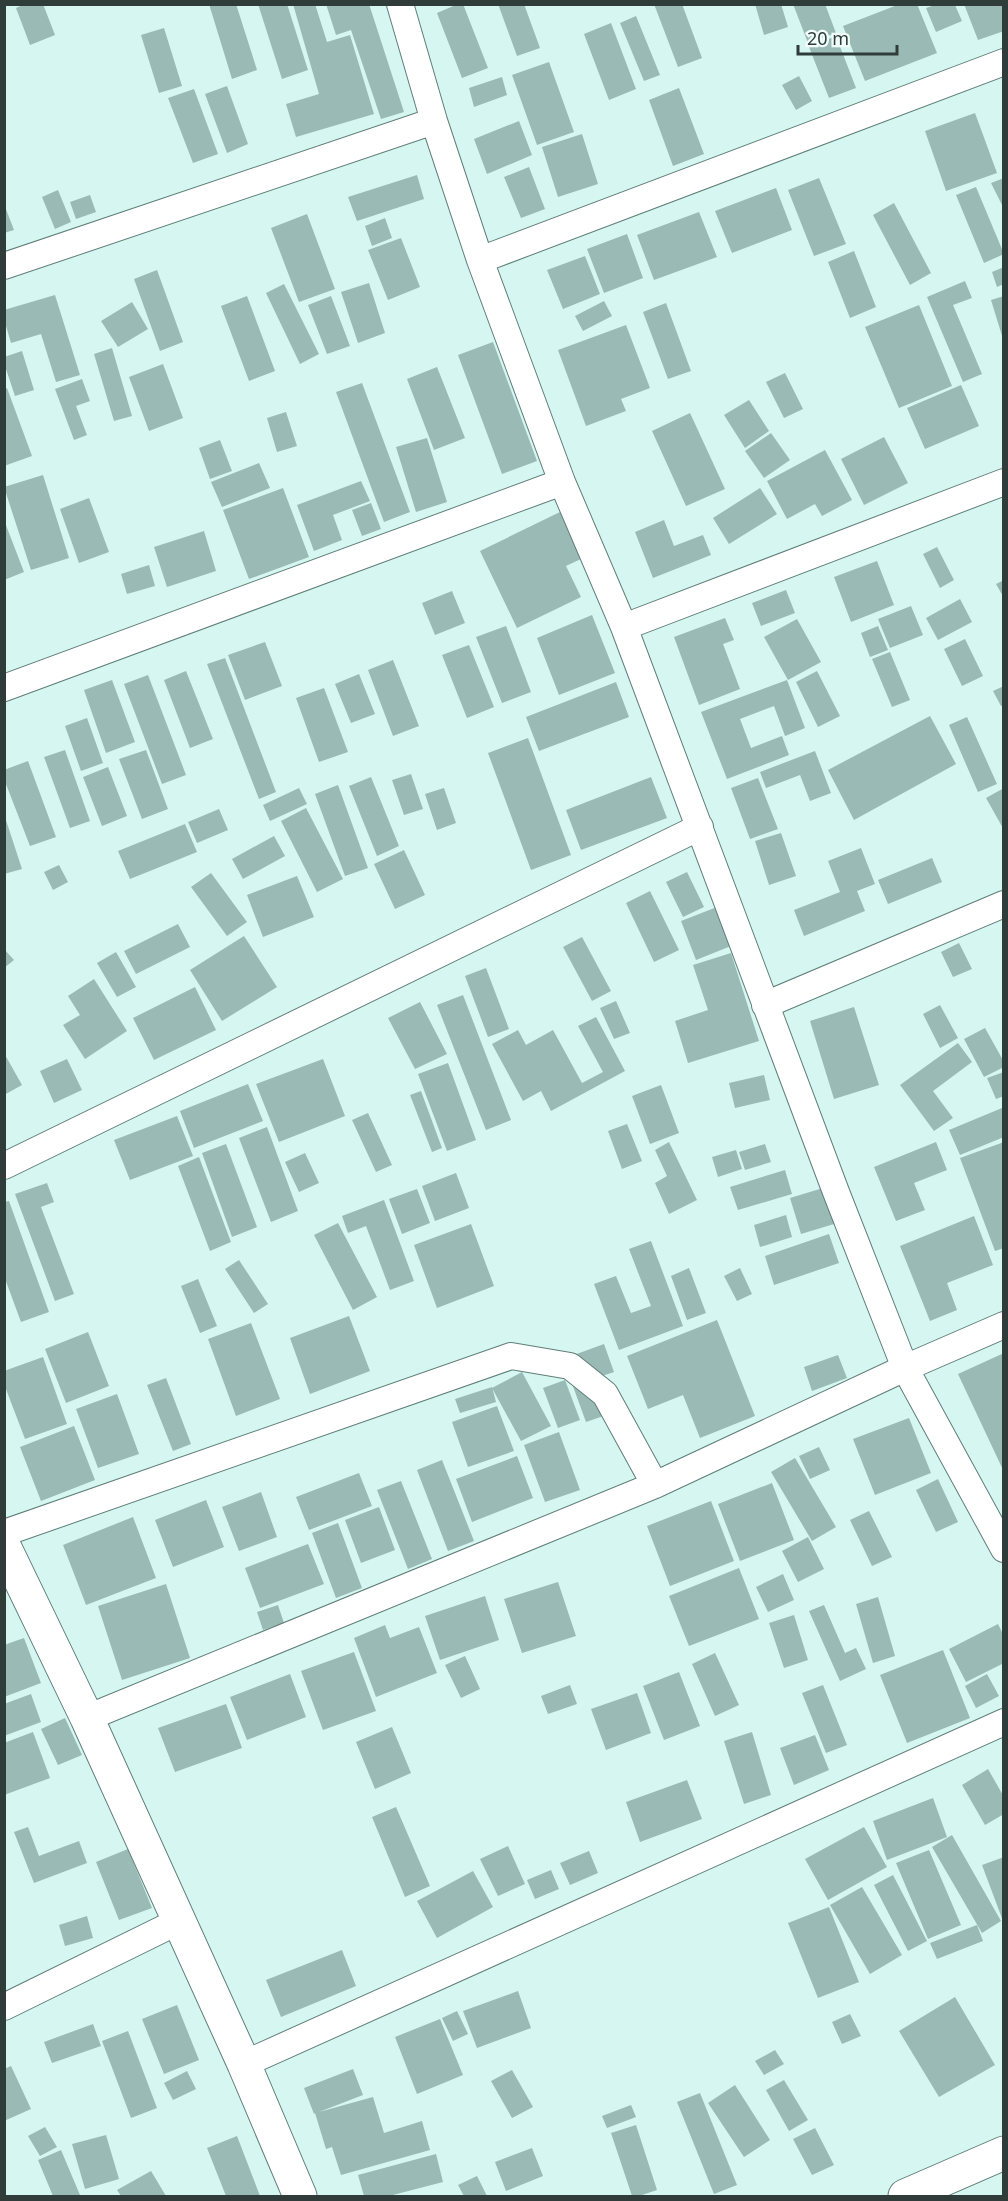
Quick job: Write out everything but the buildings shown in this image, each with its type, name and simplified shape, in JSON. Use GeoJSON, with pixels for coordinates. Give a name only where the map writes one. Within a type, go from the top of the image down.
{"type":"FeatureCollection","features":[{"type":"Feature","properties":{"kind":"street"},"geometry":{"type":"LineString","coordinates":[[400,4],[434,122],[480,260],[562,482],[624,627],[836,1192],[905,1368],[1004,1549]]}},
{"type":"Feature","properties":{"kind":"street"},"geometry":{"type":"LineString","coordinates":[[480,260],[1004,62]]}},
{"type":"Feature","properties":{"kind":"street"},"geometry":{"type":"LineString","coordinates":[[4,266],[434,122]]}},
{"type":"Feature","properties":{"kind":"street"},"geometry":{"type":"LineString","coordinates":[[4,688],[562,482]]}},
{"type":"Feature","properties":{"kind":"street"},"geometry":{"type":"LineString","coordinates":[[624,627],[1004,482]]}},
{"type":"Feature","properties":{"kind":"street"},"geometry":{"type":"LineString","coordinates":[[4,1166],[700,827]]}},
{"type":"Feature","properties":{"kind":"street"},"geometry":{"type":"LineString","coordinates":[[765,1005],[1004,904]]}},
{"type":"Feature","properties":{"kind":"street"},"geometry":{"type":"LineString","coordinates":[[87,1718],[654,1485],[905,1368],[1004,1325]]}},
{"type":"Feature","properties":{"kind":"street"},"geometry":{"type":"LineString","coordinates":[[4,1533],[511,1356],[570,1366],[605,1394],[654,1485]]}},
{"type":"Feature","properties":{"kind":"street"},"geometry":{"type":"LineString","coordinates":[[4,1546],[13,1585],[87,1718],[244,2064],[300,2196]]}},
{"type":"Feature","properties":{"kind":"street"},"geometry":{"type":"LineString","coordinates":[[244,2064],[1004,1722]]}},
{"type":"Feature","properties":{"kind":"street"},"geometry":{"type":"LineString","coordinates":[[4,2007],[179,1921]]}},
{"type":"Feature","properties":{"kind":"street"},"geometry":{"type":"LineString","coordinates":[[905,2196],[1000,2162]]}}]}
